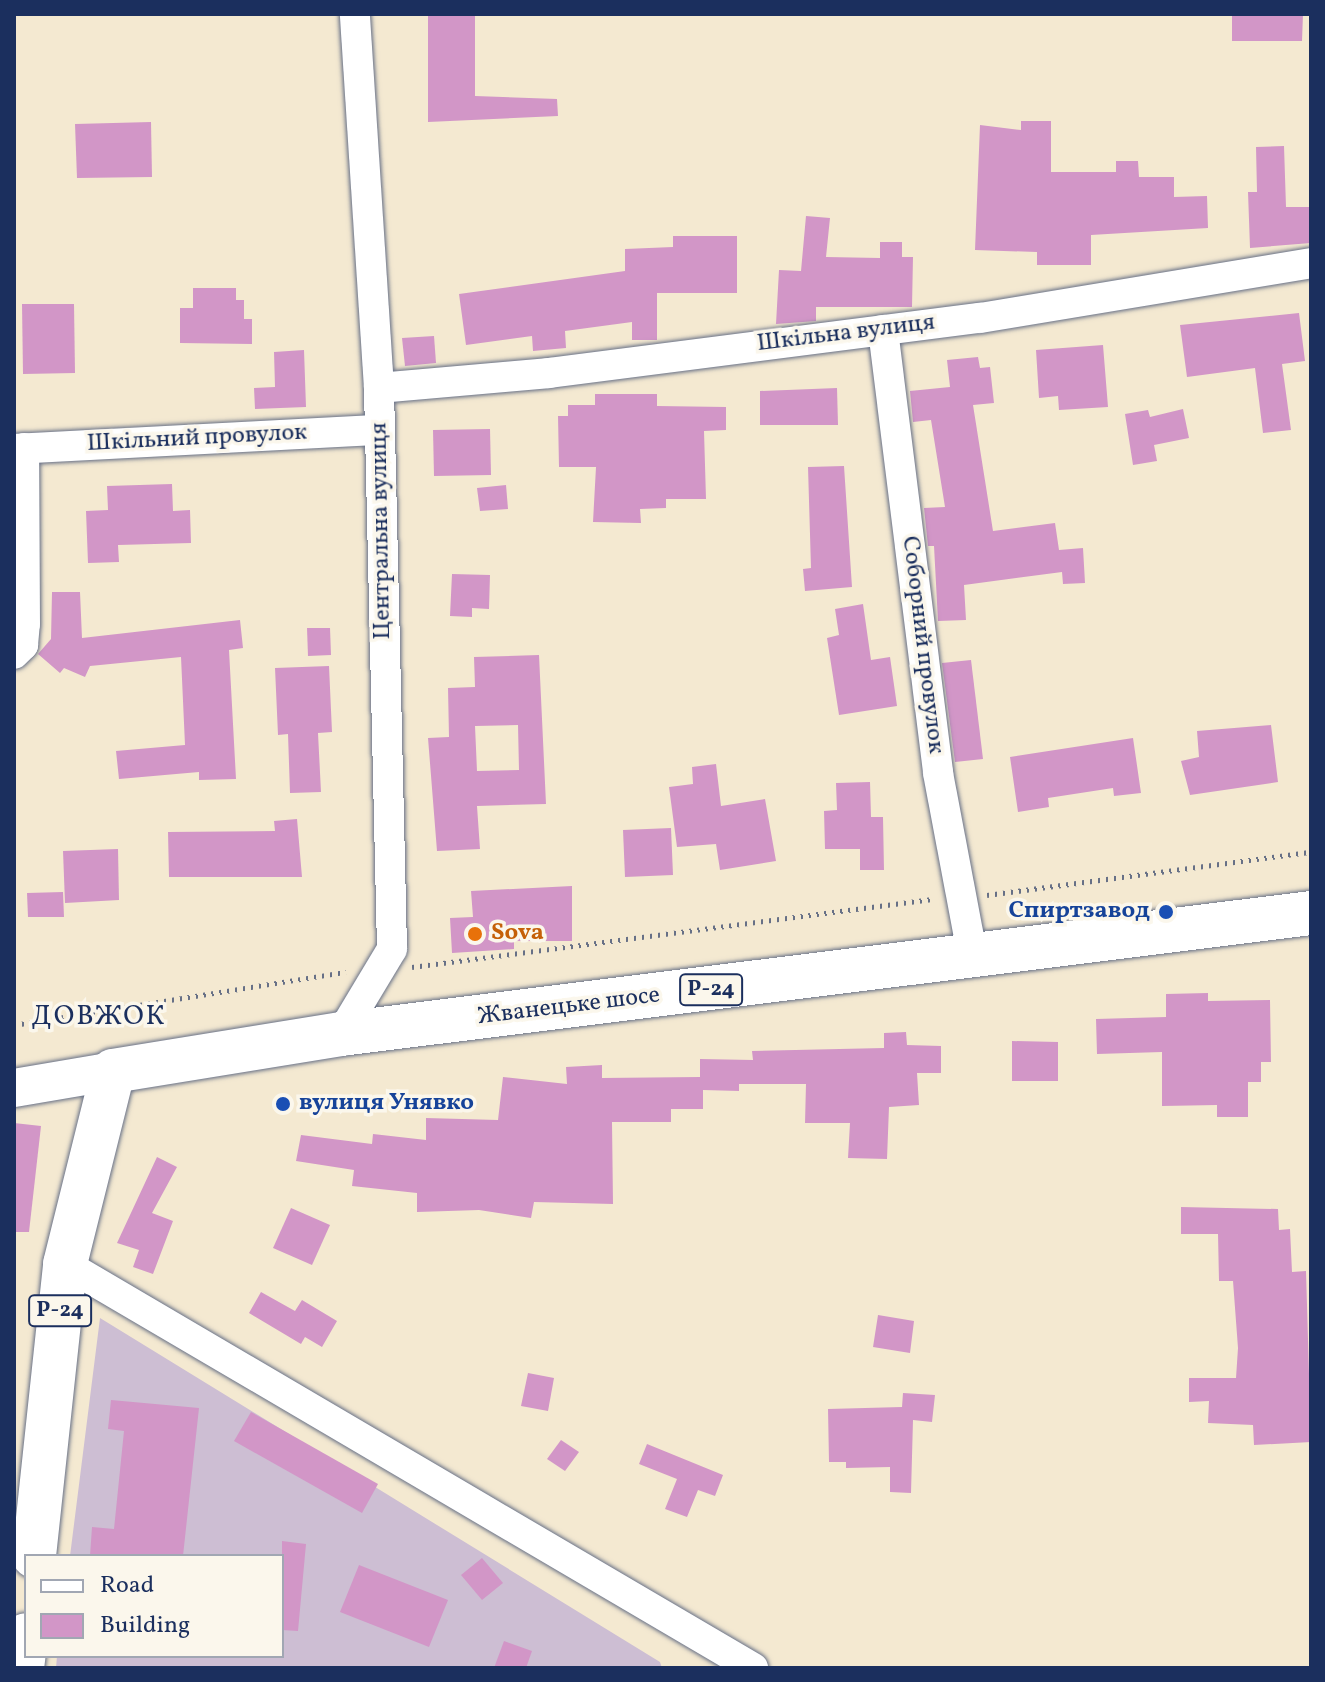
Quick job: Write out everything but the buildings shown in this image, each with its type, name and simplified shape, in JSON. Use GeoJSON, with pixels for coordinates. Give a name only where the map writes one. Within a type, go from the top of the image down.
{"type":"FeatureCollection","features":[{"type":"Feature","properties":{"kind":"main road","name":"Жванецьке шосе"},"geometry":{"type":"LineString","coordinates":[[113,1071],[341,1034],[973,958],[1311,913]]}},
{"type":"Feature","properties":{"kind":"main road","name":"Р-24"},"geometry":{"type":"LineString","coordinates":[[34,1554],[65,1264],[113,1071]]}},
{"type":"Feature","properties":{"kind":"street","name":"Центральна вулиця"},"geometry":{"type":"LineString","coordinates":[[341,1034],[392,949],[379,388],[355,14]]}},
{"type":"Feature","properties":{"kind":"street","name":"Шкільна вулиця"},"geometry":{"type":"LineString","coordinates":[[379,388],[549,373],[883,330],[1311,263]]}},
{"type":"Feature","properties":{"kind":"street","name":"Соборний провулок"},"geometry":{"type":"LineString","coordinates":[[883,330],[938,773],[973,958]]}},
{"type":"Feature","properties":{"kind":"street","name":"Шкільний провулок"},"geometry":{"type":"LineString","coordinates":[[19,448],[380,430]]}},
{"type":"Feature","properties":{"kind":"street"},"geometry":{"type":"LineString","coordinates":[[14,654],[23,645],[18,594],[19,448]]}},
{"type":"Feature","properties":{"kind":"street"},"geometry":{"type":"LineString","coordinates":[[14,1088],[113,1071]]}},
{"type":"Feature","properties":{"kind":"street"},"geometry":{"type":"LineString","coordinates":[[65,1264],[753,1668]]}},
{"type":"Feature","properties":{"kind":"path"},"geometry":{"type":"LineString","coordinates":[[14,1025],[380,969],[467,964],[1311,852]]}},
{"type":"Feature","properties":{"kind":"shaded area"},"geometry":{"type":"Polygon","coordinates":[[[100,1318],[660,1662],[662,1668],[56,1668],[57,1658],[284,1658],[284,1554],[70,1554],[100,1318]]]}},
{"type":"Feature","properties":{"kind":"place","name":"Спиртзавод"},"geometry":{"type":"Point","coordinates":[1166,912]}},
{"type":"Feature","properties":{"kind":"place","name":"Sova"},"geometry":{"type":"Point","coordinates":[475,934]}},
{"type":"Feature","properties":{"kind":"place","name":"вулиця Унявко"},"geometry":{"type":"Point","coordinates":[283,1104]}},
{"type":"Feature","properties":{"kind":"district","name":"ДОВЖОК"},"geometry":{"type":"Point","coordinates":[99,1017]}}]}
